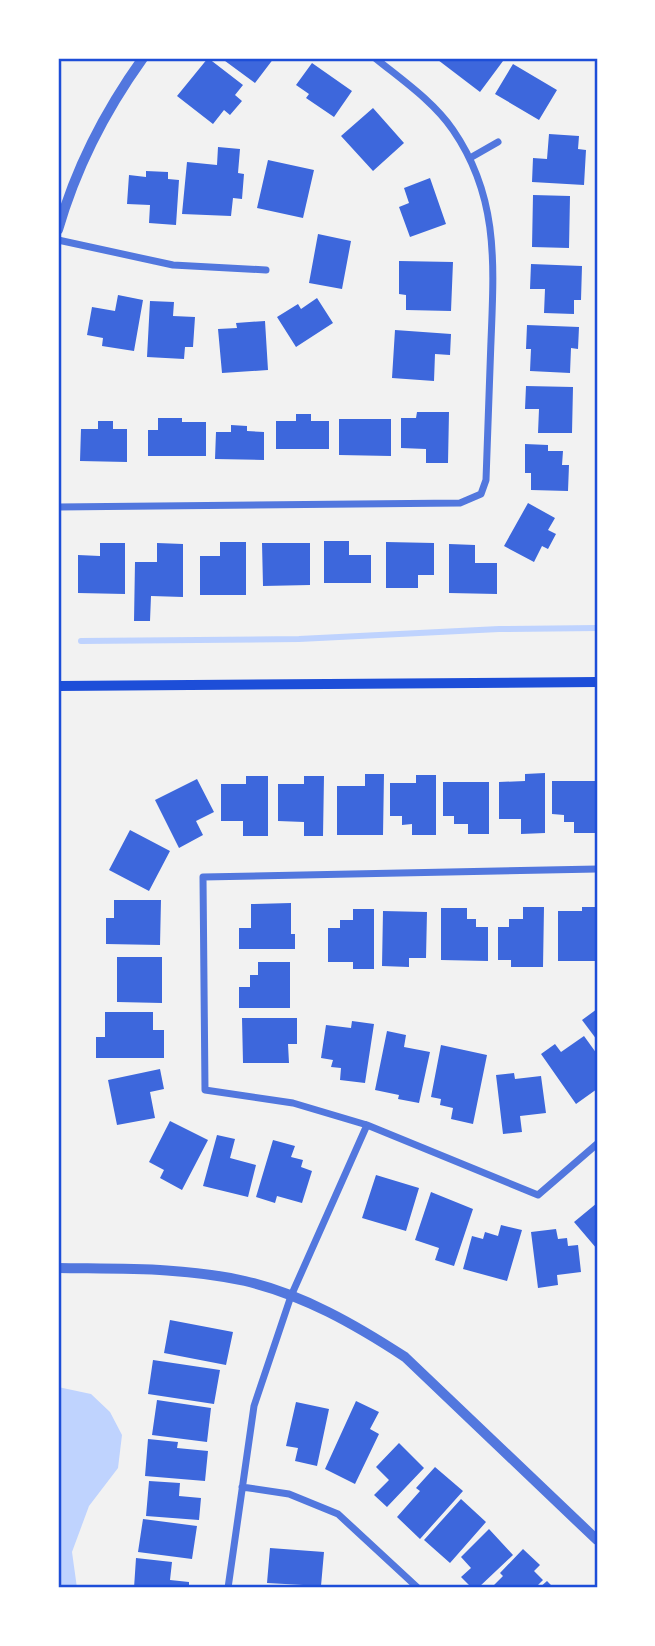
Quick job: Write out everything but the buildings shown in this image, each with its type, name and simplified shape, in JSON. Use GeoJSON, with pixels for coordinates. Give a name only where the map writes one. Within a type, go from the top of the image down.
{"type":"FeatureCollection","features":[{"type":"Feature","properties":{"kind":"main road"},"geometry":{"type":"LineString","coordinates":[[58,686],[597,682]]}},
{"type":"Feature","properties":{"kind":"street"},"geometry":{"type":"LineString","coordinates":[[58,230],[72,185],[88,149],[122,88],[143,58]]}},
{"type":"Feature","properties":{"kind":"street"},"geometry":{"type":"LineString","coordinates":[[58,507],[460,503],[481,494],[486,480],[493,256],[489,216],[476,172],[452,129],[436,109],[375,58]]}},
{"type":"Feature","properties":{"kind":"street"},"geometry":{"type":"LineString","coordinates":[[470,158],[498,142]]}},
{"type":"Feature","properties":{"kind":"street"},"geometry":{"type":"LineString","coordinates":[[58,240],[173,265],[266,270]]}},
{"type":"Feature","properties":{"kind":"street"},"geometry":{"type":"LineString","coordinates":[[597,869],[204,877],[205,1090],[293,1103],[367,1125],[538,1195],[597,1144]]}},
{"type":"Feature","properties":{"kind":"street"},"geometry":{"type":"LineString","coordinates":[[228,1588],[254,1406],[291,1296],[367,1125]]}},
{"type":"Feature","properties":{"kind":"street"},"geometry":{"type":"LineString","coordinates":[[58,1268],[165,1270],[248,1282],[291,1296],[373,1335],[405,1357],[597,1540]]}},
{"type":"Feature","properties":{"kind":"street"},"geometry":{"type":"LineString","coordinates":[[242,1487],[289,1494],[338,1514],[418,1588]]}},
{"type":"Feature","properties":{"kind":"water"},"geometry":{"type":"Polygon","coordinates":[[[58,1387],[91,1394],[110,1412],[122,1435],[118,1468],[89,1506],[72,1552],[77,1588],[58,1588],[58,1387]]]}},
{"type":"Feature","properties":{"kind":"waterway"},"geometry":{"type":"LineString","coordinates":[[81,641],[299,639],[499,629],[597,628]]}}]}
